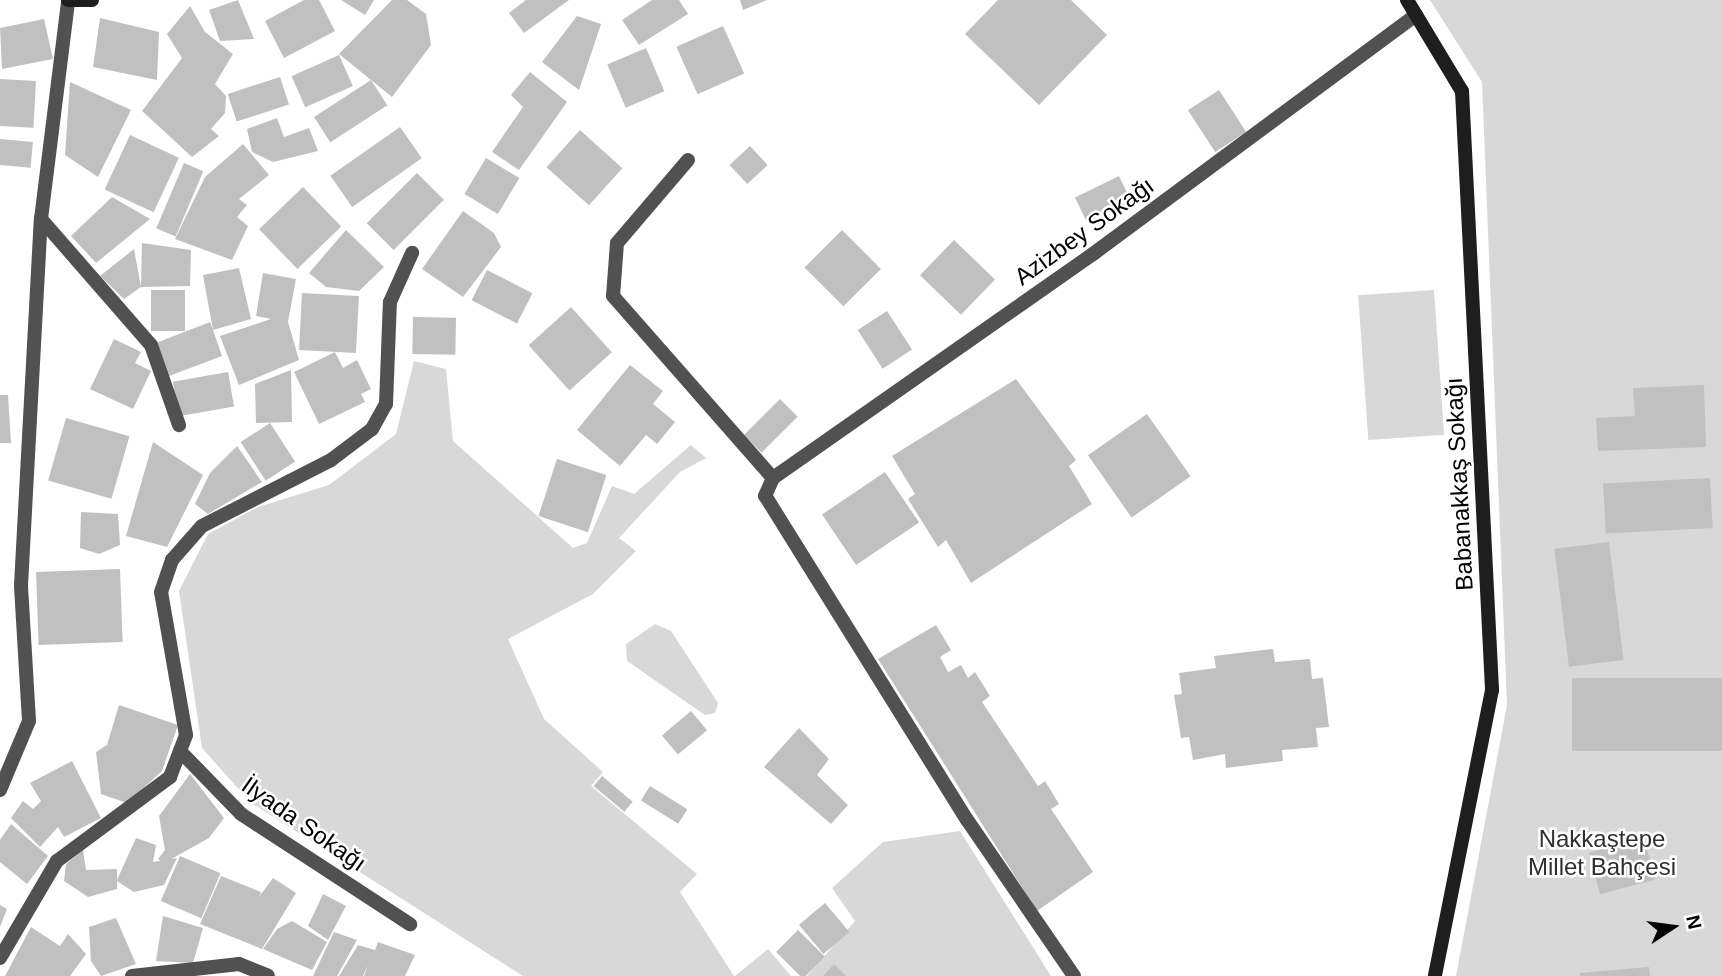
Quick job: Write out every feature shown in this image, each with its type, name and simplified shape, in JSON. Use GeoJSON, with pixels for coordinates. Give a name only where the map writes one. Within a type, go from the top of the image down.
{"type":"FeatureCollection","features":[{"type":"Feature","properties":{"kind":"street"},"geometry":{"type":"LineString","coordinates":[[0,789],[29,721],[20,585],[41,219],[68,1],[92,0]]}},
{"type":"Feature","properties":{"kind":"street","name":"Babanakkaş Sokağı"},"geometry":{"type":"LineString","coordinates":[[1407,0],[1462,91],[1492,690],[1435,976]]}},
{"type":"Feature","properties":{"kind":"street","name":"Azizbey Sokağı"},"geometry":{"type":"LineString","coordinates":[[773,478],[1093,254],[1416,15]]}},
{"type":"Feature","properties":{"kind":"street"},"geometry":{"type":"LineString","coordinates":[[688,160],[617,243],[612,296],[773,478],[765,496],[791,542],[865,648],[967,820],[1074,976]]}},
{"type":"Feature","properties":{"kind":"street"},"geometry":{"type":"LineString","coordinates":[[41,219],[151,345],[180,425]]}},
{"type":"Feature","properties":{"kind":"street"},"geometry":{"type":"LineString","coordinates":[[0,958],[57,861],[170,777],[186,736],[161,593],[172,560],[202,526],[331,460],[372,429],[386,404],[390,302],[412,253]]}},
{"type":"Feature","properties":{"kind":"street","name":"İlyada Sokağı"},"geometry":{"type":"LineString","coordinates":[[180,751],[241,814],[410,923]]}},
{"type":"Feature","properties":{"kind":"street"},"geometry":{"type":"LineString","coordinates":[[132,976],[239,964],[268,976]]}},
{"type":"Feature","properties":{"kind":"green space","name":"Nakkaştepe Millet Bahçesi"},"geometry":{"type":"Polygon","coordinates":[[[1430,0],[1722,0],[1722,976],[1456,976],[1507,705],[1482,82],[1430,0]]]}},
{"type":"Feature","properties":{"kind":"green space"},"geometry":{"type":"Polygon","coordinates":[[[1434,290],[1444,435],[1368,440],[1358,295],[1434,290]]]}},
{"type":"Feature","properties":{"kind":"green space"},"geometry":{"type":"Polygon","coordinates":[[[414,361],[446,369],[453,441],[573,548],[587,543],[612,486],[634,494],[691,445],[706,458],[680,472],[619,538],[636,551],[593,594],[508,639],[544,719],[603,772],[591,786],[697,874],[680,892],[734,976],[523,976],[250,802],[202,748],[179,591],[208,534],[258,507],[329,485],[396,434],[414,361]]]}},
{"type":"Feature","properties":{"kind":"green space"},"geometry":{"type":"Polygon","coordinates":[[[655,624],[671,631],[718,703],[715,713],[705,715],[627,661],[626,644],[655,624]]]}},
{"type":"Feature","properties":{"kind":"green space"},"geometry":{"type":"Polygon","coordinates":[[[960,831],[1051,976],[807,976],[855,921],[832,888],[883,842],[960,831]]]}},
{"type":"Feature","properties":{"kind":"green space"},"geometry":{"type":"Polygon","coordinates":[[[768,949],[791,976],[735,976],[768,949]]]}},
{"type":"Feature","properties":{"kind":"building"},"geometry":{"type":"Polygon","coordinates":[[[238,0],[254,39],[220,41],[209,10],[238,0]]]}},
{"type":"Feature","properties":{"kind":"building"},"geometry":{"type":"Polygon","coordinates":[[[304,0],[319,0],[335,31],[284,58],[265,21],[304,0]]]}},
{"type":"Feature","properties":{"kind":"building"},"geometry":{"type":"Polygon","coordinates":[[[341,0],[374,0],[365,15],[341,0]]]}},
{"type":"Feature","properties":{"kind":"building"},"geometry":{"type":"Polygon","coordinates":[[[392,0],[407,0],[426,14],[431,45],[392,97],[339,54],[392,0]]]}},
{"type":"Feature","properties":{"kind":"building"},"geometry":{"type":"Polygon","coordinates":[[[526,0],[569,0],[524,33],[509,13],[526,0]]]}},
{"type":"Feature","properties":{"kind":"building"},"geometry":{"type":"Polygon","coordinates":[[[652,0],[679,0],[688,14],[639,45],[622,20],[652,0]]]}},
{"type":"Feature","properties":{"kind":"building"},"geometry":{"type":"Polygon","coordinates":[[[740,0],[767,0],[743,10],[740,0]]]}},
{"type":"Feature","properties":{"kind":"building"},"geometry":{"type":"Polygon","coordinates":[[[998,0],[1071,0],[1107,35],[1039,105],[965,34],[998,0]]]}},
{"type":"Feature","properties":{"kind":"building"},"geometry":{"type":"Polygon","coordinates":[[[190,6],[205,32],[233,54],[215,84],[226,96],[225,113],[211,129],[219,136],[192,157],[142,111],[182,58],[167,34],[190,6]]]}},
{"type":"Feature","properties":{"kind":"building"},"geometry":{"type":"Polygon","coordinates":[[[577,16],[601,24],[579,90],[542,62],[577,16]]]}},
{"type":"Feature","properties":{"kind":"building"},"geometry":{"type":"Polygon","coordinates":[[[100,18],[159,32],[157,80],[93,67],[100,18]]]}},
{"type":"Feature","properties":{"kind":"building"},"geometry":{"type":"Polygon","coordinates":[[[44,19],[53,59],[2,69],[0,28],[44,19]]]}},
{"type":"Feature","properties":{"kind":"building"},"geometry":{"type":"Polygon","coordinates":[[[723,26],[744,74],[698,94],[676,47],[723,26]]]}},
{"type":"Feature","properties":{"kind":"building"},"geometry":{"type":"Polygon","coordinates":[[[646,48],[664,91],[626,108],[607,64],[646,48]]]}},
{"type":"Feature","properties":{"kind":"building"},"geometry":{"type":"Polygon","coordinates":[[[339,55],[353,86],[305,107],[291,76],[339,55]]]}},
{"type":"Feature","properties":{"kind":"building"},"geometry":{"type":"Polygon","coordinates":[[[530,72],[567,102],[519,170],[492,152],[523,107],[511,95],[530,72]]]}},
{"type":"Feature","properties":{"kind":"building"},"geometry":{"type":"Polygon","coordinates":[[[280,77],[289,105],[237,122],[228,94],[280,77]]]}},
{"type":"Feature","properties":{"kind":"building"},"geometry":{"type":"Polygon","coordinates":[[[0,79],[36,81],[33,128],[0,126],[0,79]]]}},
{"type":"Feature","properties":{"kind":"building"},"geometry":{"type":"Polygon","coordinates":[[[371,80],[387,105],[330,142],[314,117],[371,80]]]}},
{"type":"Feature","properties":{"kind":"building"},"geometry":{"type":"Polygon","coordinates":[[[70,82],[131,110],[98,177],[65,155],[70,82]]]}},
{"type":"Feature","properties":{"kind":"building"},"geometry":{"type":"Polygon","coordinates":[[[1219,90],[1246,132],[1215,152],[1188,110],[1219,90]]]}},
{"type":"Feature","properties":{"kind":"building"},"geometry":{"type":"Polygon","coordinates":[[[277,118],[284,137],[309,128],[318,151],[273,162],[252,152],[247,129],[277,118]]]}},
{"type":"Feature","properties":{"kind":"building"},"geometry":{"type":"Polygon","coordinates":[[[400,127],[422,158],[352,207],[330,176],[400,127]]]}},
{"type":"Feature","properties":{"kind":"building"},"geometry":{"type":"Polygon","coordinates":[[[580,130],[622,168],[589,205],[547,167],[580,130]]]}},
{"type":"Feature","properties":{"kind":"building"},"geometry":{"type":"Polygon","coordinates":[[[130,135],[179,158],[154,212],[105,189],[130,135]]]}},
{"type":"Feature","properties":{"kind":"building"},"geometry":{"type":"Polygon","coordinates":[[[0,139],[33,142],[31,168],[0,165],[0,139]]]}},
{"type":"Feature","properties":{"kind":"building"},"geometry":{"type":"Polygon","coordinates":[[[243,144],[269,175],[239,199],[247,205],[237,217],[248,226],[232,260],[175,239],[205,177],[243,144]]]}},
{"type":"Feature","properties":{"kind":"building"},"geometry":{"type":"Polygon","coordinates":[[[750,146],[768,165],[747,184],[730,165],[750,146]]]}},
{"type":"Feature","properties":{"kind":"building"},"geometry":{"type":"Polygon","coordinates":[[[486,158],[519,178],[498,214],[464,194],[486,158]]]}},
{"type":"Feature","properties":{"kind":"building"},"geometry":{"type":"Polygon","coordinates":[[[184,163],[203,171],[176,237],[156,228],[184,163]]]}},
{"type":"Feature","properties":{"kind":"building"},"geometry":{"type":"Polygon","coordinates":[[[417,173],[444,200],[394,250],[367,223],[417,173]]]}},
{"type":"Feature","properties":{"kind":"building"},"geometry":{"type":"Polygon","coordinates":[[[1119,176],[1131,201],[1087,223],[1075,197],[1119,176]]]}},
{"type":"Feature","properties":{"kind":"building"},"geometry":{"type":"Polygon","coordinates":[[[303,187],[341,227],[297,269],[259,229],[303,187]]]}},
{"type":"Feature","properties":{"kind":"building"},"geometry":{"type":"Polygon","coordinates":[[[112,197],[150,219],[96,263],[71,236],[112,197]]]}},
{"type":"Feature","properties":{"kind":"building"},"geometry":{"type":"Polygon","coordinates":[[[463,211],[494,233],[501,247],[463,297],[422,269],[463,211]]]}},
{"type":"Feature","properties":{"kind":"building"},"geometry":{"type":"Polygon","coordinates":[[[346,230],[384,267],[359,291],[326,287],[309,273],[346,230]]]}},
{"type":"Feature","properties":{"kind":"building"},"geometry":{"type":"Polygon","coordinates":[[[842,230],[881,269],[843,306],[805,267],[842,230]]]}},
{"type":"Feature","properties":{"kind":"building"},"geometry":{"type":"Polygon","coordinates":[[[954,240],[995,280],[961,315],[920,275],[954,240]]]}},
{"type":"Feature","properties":{"kind":"building"},"geometry":{"type":"Polygon","coordinates":[[[142,243],[191,250],[190,286],[141,287],[142,243]]]}},
{"type":"Feature","properties":{"kind":"building"},"geometry":{"type":"Polygon","coordinates":[[[134,249],[141,287],[124,299],[100,276],[134,249]]]}},
{"type":"Feature","properties":{"kind":"building"},"geometry":{"type":"Polygon","coordinates":[[[239,268],[251,319],[213,330],[203,275],[239,268]]]}},
{"type":"Feature","properties":{"kind":"building"},"geometry":{"type":"Polygon","coordinates":[[[487,270],[532,293],[517,323],[472,300],[487,270]]]}},
{"type":"Feature","properties":{"kind":"building"},"geometry":{"type":"Polygon","coordinates":[[[263,273],[296,279],[288,322],[299,360],[239,385],[220,336],[271,319],[256,316],[263,273]]]}},
{"type":"Feature","properties":{"kind":"building"},"geometry":{"type":"Polygon","coordinates":[[[151,290],[185,290],[185,331],[151,331],[151,290]]]}},
{"type":"Feature","properties":{"kind":"building"},"geometry":{"type":"Polygon","coordinates":[[[302,293],[359,296],[356,353],[299,350],[302,293]]]}},
{"type":"Feature","properties":{"kind":"building"},"geometry":{"type":"Polygon","coordinates":[[[571,307],[612,352],[569,390],[529,345],[571,307]]]}},
{"type":"Feature","properties":{"kind":"building"},"geometry":{"type":"Polygon","coordinates":[[[887,311],[912,350],[883,369],[858,330],[887,311]]]}},
{"type":"Feature","properties":{"kind":"building"},"geometry":{"type":"Polygon","coordinates":[[[413,317],[456,318],[455,355],[412,354],[413,317]]]}},
{"type":"Feature","properties":{"kind":"building"},"geometry":{"type":"Polygon","coordinates":[[[210,322],[222,356],[169,376],[156,343],[210,322]]]}},
{"type":"Feature","properties":{"kind":"building"},"geometry":{"type":"Polygon","coordinates":[[[114,339],[141,352],[135,363],[151,371],[133,409],[90,389],[114,339]]]}},
{"type":"Feature","properties":{"kind":"building"},"geometry":{"type":"Polygon","coordinates":[[[335,352],[343,368],[357,360],[371,389],[361,394],[365,402],[319,424],[294,372],[335,352]]]}},
{"type":"Feature","properties":{"kind":"building"},"geometry":{"type":"Polygon","coordinates":[[[630,365],[663,391],[653,404],[675,422],[657,444],[646,435],[620,466],[577,430],[630,365]]]}},
{"type":"Feature","properties":{"kind":"building"},"geometry":{"type":"Polygon","coordinates":[[[291,370],[292,422],[256,423],[255,384],[291,370]]]}},
{"type":"Feature","properties":{"kind":"building"},"geometry":{"type":"Polygon","coordinates":[[[228,372],[234,406],[179,416],[173,382],[228,372]]]}},
{"type":"Feature","properties":{"kind":"building"},"geometry":{"type":"Polygon","coordinates":[[[1016,379],[1076,460],[1069,466],[1092,504],[971,583],[946,540],[938,547],[908,499],[915,494],[892,456],[1016,379]]]}},
{"type":"Feature","properties":{"kind":"building"},"geometry":{"type":"Polygon","coordinates":[[[1704,385],[1706,447],[1598,451],[1596,418],[1635,416],[1633,388],[1704,385]]]}},
{"type":"Feature","properties":{"kind":"building"},"geometry":{"type":"Polygon","coordinates":[[[0,395],[8,395],[11,443],[0,443],[0,395]]]}},
{"type":"Feature","properties":{"kind":"building"},"geometry":{"type":"Polygon","coordinates":[[[780,399],[798,417],[762,453],[744,435],[780,399]]]}},
{"type":"Feature","properties":{"kind":"building"},"geometry":{"type":"Polygon","coordinates":[[[1147,414],[1191,476],[1132,518],[1088,455],[1147,414]]]}},
{"type":"Feature","properties":{"kind":"building"},"geometry":{"type":"Polygon","coordinates":[[[66,418],[129,436],[112,499],[48,480],[66,418]]]}},
{"type":"Feature","properties":{"kind":"building"},"geometry":{"type":"Polygon","coordinates":[[[270,423],[295,462],[266,481],[241,442],[270,423]]]}},
{"type":"Feature","properties":{"kind":"building"},"geometry":{"type":"Polygon","coordinates":[[[153,442],[203,475],[167,547],[126,536],[153,442]]]}},
{"type":"Feature","properties":{"kind":"building"},"geometry":{"type":"Polygon","coordinates":[[[237,446],[262,482],[208,514],[195,504],[210,473],[237,446]]]}},
{"type":"Feature","properties":{"kind":"building"},"geometry":{"type":"Polygon","coordinates":[[[557,459],[606,475],[588,532],[538,516],[557,459]]]}},
{"type":"Feature","properties":{"kind":"building"},"geometry":{"type":"Polygon","coordinates":[[[885,472],[919,523],[856,565],[822,514],[885,472]]]}},
{"type":"Feature","properties":{"kind":"building"},"geometry":{"type":"Polygon","coordinates":[[[1710,478],[1713,528],[1606,534],[1603,484],[1710,478]]]}},
{"type":"Feature","properties":{"kind":"building"},"geometry":{"type":"Polygon","coordinates":[[[81,512],[118,514],[120,545],[99,554],[80,548],[81,512]]]}},
{"type":"Feature","properties":{"kind":"building"},"geometry":{"type":"Polygon","coordinates":[[[1609,542],[1624,660],[1569,667],[1554,549],[1609,542]]]}},
{"type":"Feature","properties":{"kind":"building"},"geometry":{"type":"Polygon","coordinates":[[[120,569],[123,642],[39,645],[36,572],[120,569]]]}},
{"type":"Feature","properties":{"kind":"building"},"geometry":{"type":"Polygon","coordinates":[[[936,625],[951,650],[940,657],[948,672],[961,665],[968,678],[975,672],[990,696],[982,702],[1038,786],[1045,781],[1059,804],[1051,809],[1093,872],[1037,911],[878,659],[936,625]]]}},
{"type":"Feature","properties":{"kind":"building"},"geometry":{"type":"Polygon","coordinates":[[[1273,649],[1275,662],[1310,659],[1312,679],[1323,678],[1329,727],[1316,728],[1318,747],[1282,750],[1283,761],[1226,768],[1225,754],[1193,760],[1189,737],[1181,738],[1174,695],[1182,694],[1179,673],[1216,668],[1214,656],[1273,649]]]}},
{"type":"Feature","properties":{"kind":"building"},"geometry":{"type":"Polygon","coordinates":[[[1572,678],[1722,678],[1722,751],[1572,751],[1572,678]]]}},
{"type":"Feature","properties":{"kind":"building"},"geometry":{"type":"Polygon","coordinates":[[[119,705],[178,725],[162,771],[127,803],[101,794],[96,752],[107,745],[119,705]]]}},
{"type":"Feature","properties":{"kind":"building"},"geometry":{"type":"Polygon","coordinates":[[[691,711],[707,730],[678,755],[662,735],[691,711]]]}},
{"type":"Feature","properties":{"kind":"building"},"geometry":{"type":"Polygon","coordinates":[[[799,728],[829,759],[817,775],[848,805],[831,824],[764,767],[799,728]]]}},
{"type":"Feature","properties":{"kind":"building"},"geometry":{"type":"Polygon","coordinates":[[[72,761],[101,818],[64,837],[58,827],[40,847],[11,818],[23,801],[33,809],[41,801],[30,783],[72,761]]]}},
{"type":"Feature","properties":{"kind":"building"},"geometry":{"type":"Polygon","coordinates":[[[190,774],[224,818],[209,838],[164,863],[158,859],[165,850],[159,816],[190,774]]]}},
{"type":"Feature","properties":{"kind":"building"},"geometry":{"type":"Polygon","coordinates":[[[602,776],[633,802],[624,812],[594,786],[602,776]]]}},
{"type":"Feature","properties":{"kind":"building"},"geometry":{"type":"Polygon","coordinates":[[[650,786],[687,809],[678,824],[641,800],[650,786]]]}},
{"type":"Feature","properties":{"kind":"building"},"geometry":{"type":"Polygon","coordinates":[[[11,824],[48,856],[27,884],[0,862],[0,840],[11,824]]]}},
{"type":"Feature","properties":{"kind":"building"},"geometry":{"type":"Polygon","coordinates":[[[136,838],[156,845],[153,862],[177,858],[164,885],[134,892],[117,881],[117,889],[88,897],[64,881],[66,864],[83,850],[86,870],[117,869],[117,880],[136,838]]]}},
{"type":"Feature","properties":{"kind":"building"},"geometry":{"type":"Polygon","coordinates":[[[1644,838],[1655,880],[1600,894],[1589,853],[1644,838]]]}},
{"type":"Feature","properties":{"kind":"building"},"geometry":{"type":"Polygon","coordinates":[[[180,856],[221,873],[201,918],[161,901],[180,856]]]}},
{"type":"Feature","properties":{"kind":"building"},"geometry":{"type":"Polygon","coordinates":[[[221,876],[261,892],[259,897],[273,878],[296,893],[262,949],[200,924],[221,876]]]}},
{"type":"Feature","properties":{"kind":"building"},"geometry":{"type":"Polygon","coordinates":[[[323,894],[346,906],[328,940],[308,926],[323,894]]]}},
{"type":"Feature","properties":{"kind":"building"},"geometry":{"type":"Polygon","coordinates":[[[825,903],[849,932],[823,954],[799,925],[825,903]]]}},
{"type":"Feature","properties":{"kind":"building"},"geometry":{"type":"Polygon","coordinates":[[[0,905],[7,909],[0,927],[0,905]]]}},
{"type":"Feature","properties":{"kind":"building"},"geometry":{"type":"Polygon","coordinates":[[[163,916],[203,928],[193,963],[156,961],[163,916]]]}},
{"type":"Feature","properties":{"kind":"building"},"geometry":{"type":"Polygon","coordinates":[[[116,918],[136,964],[101,976],[91,961],[89,927],[116,918]]]}},
{"type":"Feature","properties":{"kind":"building"},"geometry":{"type":"Polygon","coordinates":[[[292,921],[327,942],[312,970],[263,949],[277,929],[292,921]]]}},
{"type":"Feature","properties":{"kind":"building"},"geometry":{"type":"Polygon","coordinates":[[[31,927],[60,946],[68,934],[86,954],[70,976],[5,976],[31,927]]]}},
{"type":"Feature","properties":{"kind":"building"},"geometry":{"type":"Polygon","coordinates":[[[798,930],[825,957],[806,976],[800,976],[776,952],[798,930]]]}},
{"type":"Feature","properties":{"kind":"building"},"geometry":{"type":"Polygon","coordinates":[[[334,932],[357,940],[337,976],[313,976],[334,932]]]}},
{"type":"Feature","properties":{"kind":"building"},"geometry":{"type":"Polygon","coordinates":[[[378,942],[415,955],[405,976],[364,976],[368,965],[363,976],[339,976],[358,945],[375,950],[378,942]]]}},
{"type":"Feature","properties":{"kind":"building"},"geometry":{"type":"Polygon","coordinates":[[[834,964],[846,976],[823,976],[834,964]]]}},
{"type":"Feature","properties":{"kind":"building"},"geometry":{"type":"Polygon","coordinates":[[[1649,967],[1650,976],[1580,976],[1580,973],[1649,967]]]}}]}
